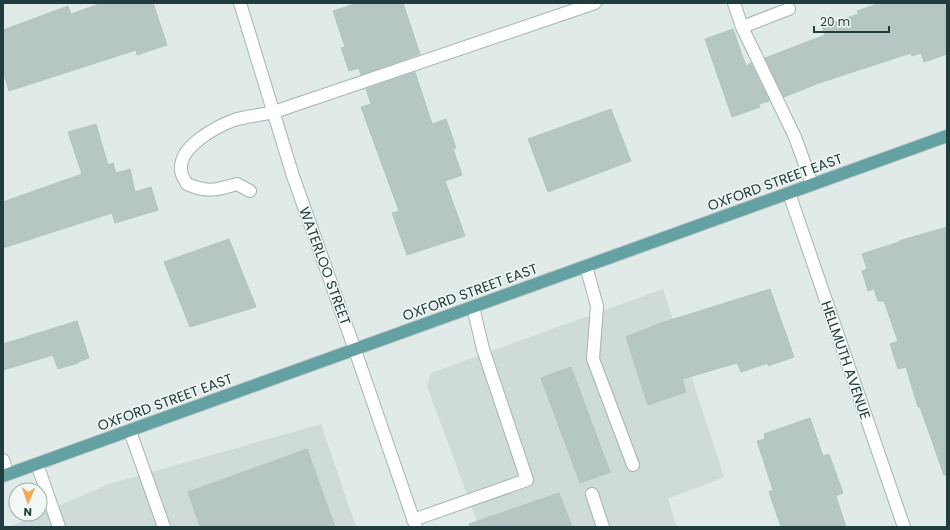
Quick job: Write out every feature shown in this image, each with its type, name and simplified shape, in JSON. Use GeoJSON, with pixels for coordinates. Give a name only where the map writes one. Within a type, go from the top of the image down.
{"type":"FeatureCollection","features":[{"type":"Feature","properties":{"kind":"main road","name":"OXFORD STREET EAST"},"geometry":{"type":"LineString","coordinates":[[6,475],[947,136]]}},
{"type":"Feature","properties":{"kind":"street","name":"WATERLOO STREET"},"geometry":{"type":"LineString","coordinates":[[240,3],[296,184],[355,350],[414,524]]}},
{"type":"Feature","properties":{"kind":"street"},"geometry":{"type":"LineString","coordinates":[[250,191],[237,184],[219,190],[201,190],[187,184],[181,170],[184,156],[195,142],[215,129],[235,120],[274,112],[595,3]]}},
{"type":"Feature","properties":{"kind":"street"},"geometry":{"type":"LineString","coordinates":[[734,3],[742,27],[795,137],[812,184]]}},
{"type":"Feature","properties":{"kind":"street"},"geometry":{"type":"LineString","coordinates":[[742,27],[789,9]]}},
{"type":"Feature","properties":{"kind":"street","name":"HELLMUTH AVENUE"},"geometry":{"type":"LineString","coordinates":[[788,193],[904,527]]}},
{"type":"Feature","properties":{"kind":"street"},"geometry":{"type":"LineString","coordinates":[[586,266],[597,306],[593,360],[633,464]]}},
{"type":"Feature","properties":{"kind":"street"},"geometry":{"type":"LineString","coordinates":[[414,524],[527,480],[483,349],[473,307]]}},
{"type":"Feature","properties":{"kind":"street"},"geometry":{"type":"LineString","coordinates":[[130,431],[164,527]]}},
{"type":"Feature","properties":{"kind":"street"},"geometry":{"type":"LineString","coordinates":[[3,460],[6,475]]}},
{"type":"Feature","properties":{"kind":"street"},"geometry":{"type":"LineString","coordinates":[[37,464],[59,527]]}},
{"type":"Feature","properties":{"kind":"street"},"geometry":{"type":"LineString","coordinates":[[592,494],[603,527]]}},
{"type":"Feature","properties":{"kind":"shaded area"},"geometry":{"type":"Polygon","coordinates":[[[663,289],[724,477],[668,499],[677,527],[479,527],[427,386],[431,373],[663,289]]]}},
{"type":"Feature","properties":{"kind":"shaded area"},"geometry":{"type":"Polygon","coordinates":[[[321,424],[356,527],[9,527],[21,522],[48,522],[48,510],[109,484],[321,424]]]}},
{"type":"Feature","properties":{"kind":"building"},"geometry":{"type":"Polygon","coordinates":[[[102,3],[153,3],[167,45],[137,55],[136,50],[9,91],[3,71],[3,30],[68,6],[71,14],[102,3]]]}},
{"type":"Feature","properties":{"kind":"building"},"geometry":{"type":"Polygon","coordinates":[[[357,3],[403,3],[420,54],[361,75],[359,68],[349,71],[341,48],[345,47],[333,11],[357,3]]]}},
{"type":"Feature","properties":{"kind":"building"},"geometry":{"type":"Polygon","coordinates":[[[880,3],[947,3],[947,54],[924,62],[921,53],[912,56],[911,53],[819,83],[784,97],[765,58],[825,35],[822,26],[859,14],[857,11],[880,3]]]}},
{"type":"Feature","properties":{"kind":"building"},"geometry":{"type":"Polygon","coordinates":[[[733,29],[746,66],[751,63],[769,101],[759,104],[760,107],[732,117],[705,39],[733,29]]]}},
{"type":"Feature","properties":{"kind":"building"},"geometry":{"type":"Polygon","coordinates":[[[415,72],[432,124],[446,119],[456,148],[453,149],[462,175],[445,181],[465,236],[407,255],[392,213],[399,211],[361,107],[371,104],[366,89],[415,72]]]}},
{"type":"Feature","properties":{"kind":"building"},"geometry":{"type":"Polygon","coordinates":[[[611,109],[631,161],[548,192],[528,139],[611,109]]]}},
{"type":"Feature","properties":{"kind":"building"},"geometry":{"type":"Polygon","coordinates":[[[96,124],[108,165],[113,163],[116,173],[130,169],[135,192],[151,187],[158,210],[115,223],[112,213],[3,248],[3,202],[82,174],[68,132],[96,124]]]}},
{"type":"Feature","properties":{"kind":"building"},"geometry":{"type":"Polygon","coordinates":[[[947,227],[947,475],[944,475],[920,407],[918,407],[906,367],[898,369],[890,344],[898,341],[884,301],[878,301],[874,289],[868,291],[862,271],[867,269],[862,254],[947,227]]]}},
{"type":"Feature","properties":{"kind":"building"},"geometry":{"type":"Polygon","coordinates":[[[229,239],[256,307],[190,327],[164,262],[229,239]]]}},
{"type":"Feature","properties":{"kind":"building"},"geometry":{"type":"Polygon","coordinates":[[[770,289],[794,357],[768,366],[768,363],[741,372],[737,363],[682,379],[686,392],[648,405],[626,337],[661,323],[770,289]]]}},
{"type":"Feature","properties":{"kind":"building"},"geometry":{"type":"Polygon","coordinates":[[[77,321],[89,358],[58,369],[53,355],[3,370],[3,344],[77,321]]]}},
{"type":"Feature","properties":{"kind":"building"},"geometry":{"type":"Polygon","coordinates":[[[571,367],[610,472],[580,483],[541,378],[571,367]]]}},
{"type":"Feature","properties":{"kind":"building"},"geometry":{"type":"Polygon","coordinates":[[[810,418],[823,456],[829,454],[843,493],[836,496],[846,527],[781,527],[769,492],[773,490],[757,441],[765,439],[764,434],[810,418]]]}},
{"type":"Feature","properties":{"kind":"building"},"geometry":{"type":"Polygon","coordinates":[[[307,449],[335,527],[200,527],[188,492],[307,449]]]}},
{"type":"Feature","properties":{"kind":"building"},"geometry":{"type":"Polygon","coordinates":[[[559,493],[572,527],[469,527],[469,524],[559,493]]]}}]}
